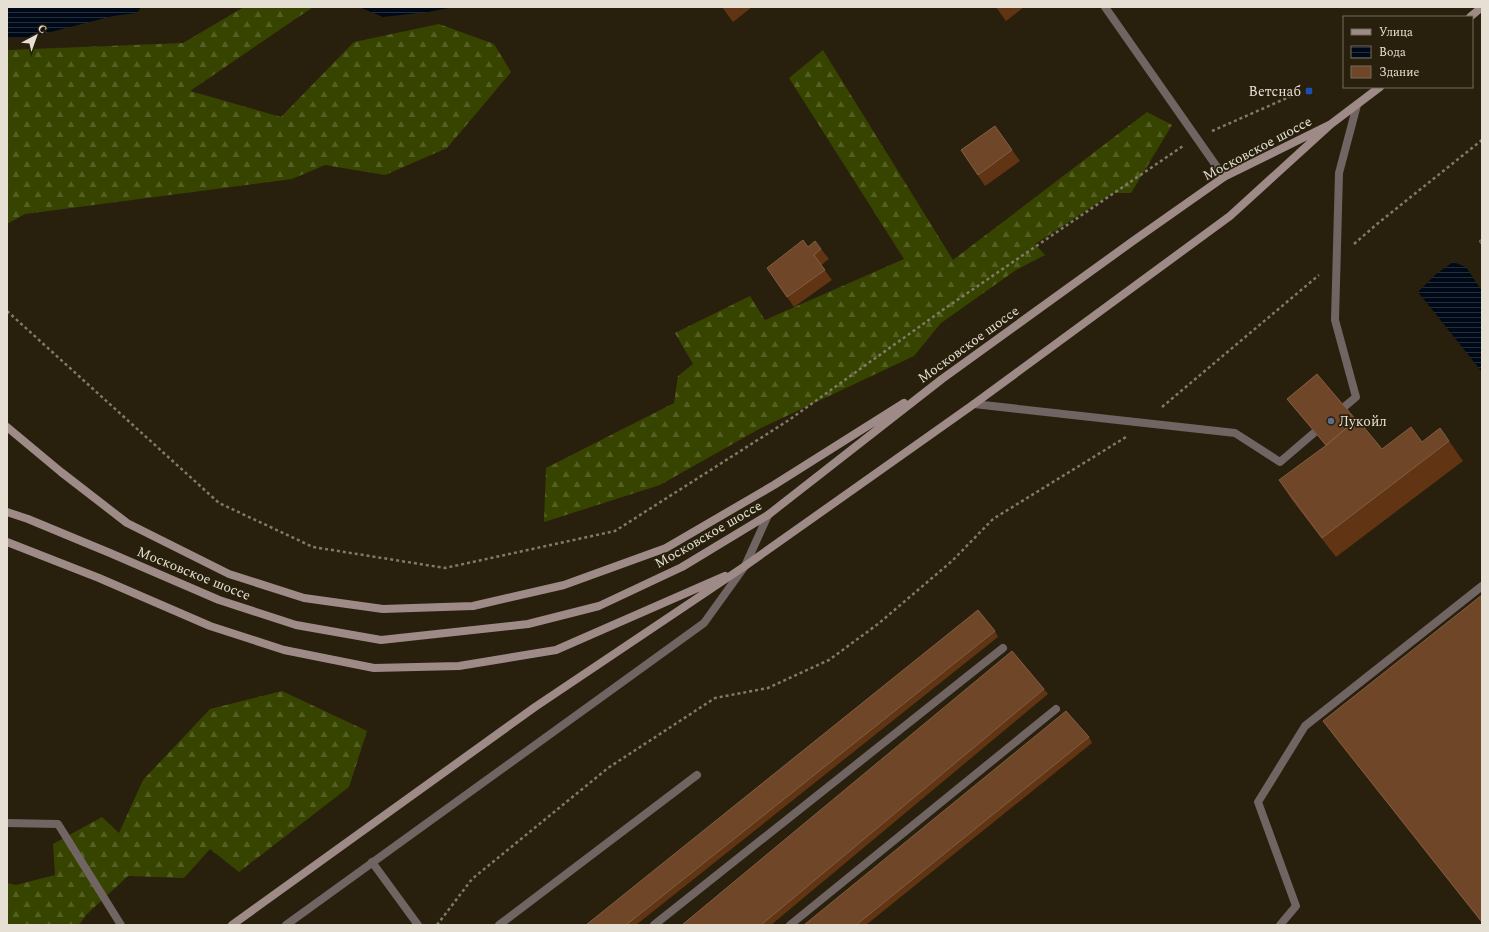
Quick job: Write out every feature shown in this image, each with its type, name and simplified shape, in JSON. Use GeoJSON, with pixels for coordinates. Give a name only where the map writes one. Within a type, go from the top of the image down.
{"type":"FeatureCollection","features":[{"type":"Feature","properties":{"kind":"main road"},"geometry":{"type":"LineString","coordinates":[[1471,16],[1482,7]]}},
{"type":"Feature","properties":{"kind":"main road","name":"Московское шоссе"},"geometry":{"type":"LineString","coordinates":[[745,566],[974,404],[1230,216],[1332,124],[1379,88]]}},
{"type":"Feature","properties":{"kind":"main road","name":"Московское шоссе"},"geometry":{"type":"LineString","coordinates":[[7,512],[110,552],[219,600],[296,625],[381,640],[528,624],[599,606],[682,567],[768,515],[942,379],[1224,177],[1332,124]]}},
{"type":"Feature","properties":{"kind":"main road"},"geometry":{"type":"LineString","coordinates":[[7,427],[128,523],[229,574],[304,598],[382,609],[473,606],[564,585],[666,548],[774,485],[942,379]]}},
{"type":"Feature","properties":{"kind":"main road"},"geometry":{"type":"LineString","coordinates":[[7,542],[99,578],[210,626],[284,650],[374,668],[459,666],[556,650],[745,566]]}},
{"type":"Feature","properties":{"kind":"main road"},"geometry":{"type":"LineString","coordinates":[[232,925],[535,707],[745,566]]}},
{"type":"Feature","properties":{"kind":"street"},"geometry":{"type":"LineString","coordinates":[[1105,7],[1224,177]]}},
{"type":"Feature","properties":{"kind":"street"},"geometry":{"type":"LineString","coordinates":[[974,404],[1235,433],[1280,462],[1356,397],[1335,320],[1339,174],[1356,105]]}},
{"type":"Feature","properties":{"kind":"street"},"geometry":{"type":"LineString","coordinates":[[286,925],[704,623],[745,566],[768,515]]}},
{"type":"Feature","properties":{"kind":"street"},"geometry":{"type":"LineString","coordinates":[[1280,925],[1296,906],[1258,802],[1305,726],[1482,586]]}},
{"type":"Feature","properties":{"kind":"street"},"geometry":{"type":"LineString","coordinates":[[654,925],[1003,648]]}},
{"type":"Feature","properties":{"kind":"street"},"geometry":{"type":"LineString","coordinates":[[790,925],[1056,709]]}},
{"type":"Feature","properties":{"kind":"street"},"geometry":{"type":"LineString","coordinates":[[499,925],[697,775]]}},
{"type":"Feature","properties":{"kind":"street"},"geometry":{"type":"LineString","coordinates":[[7,823],[58,824],[121,925]]}},
{"type":"Feature","properties":{"kind":"street"},"geometry":{"type":"LineString","coordinates":[[372,862],[418,925]]}},
{"type":"Feature","properties":{"kind":"path"},"geometry":{"type":"LineString","coordinates":[[7,311],[219,503],[312,547],[445,568],[615,530],[789,420],[944,309],[1196,138],[1296,94]]}},
{"type":"Feature","properties":{"kind":"path"},"geometry":{"type":"LineString","coordinates":[[436,925],[472,879],[608,768],[715,698],[768,688],[829,660],[878,624],[947,566],[993,519],[1122,441],[1336,261],[1376,224],[1482,140]]}},
{"type":"Feature","properties":{"kind":"green space"},"geometry":{"type":"Polygon","coordinates":[[[244,7],[313,7],[190,91],[281,117],[354,42],[439,24],[494,44],[511,72],[447,148],[385,175],[325,165],[292,179],[25,214],[7,224],[7,50],[183,43],[244,7]]]}},
{"type":"Feature","properties":{"kind":"green space"},"geometry":{"type":"Polygon","coordinates":[[[823,50],[953,260],[1147,112],[1172,125],[1131,193],[1113,193],[1035,244],[1045,255],[1016,270],[941,323],[914,356],[759,429],[660,485],[544,522],[546,468],[674,403],[678,376],[693,364],[675,333],[750,296],[765,320],[904,259],[789,78],[823,50]]]}},
{"type":"Feature","properties":{"kind":"green space"},"geometry":{"type":"Polygon","coordinates":[[[282,691],[367,731],[349,787],[239,872],[210,849],[184,878],[128,876],[86,915],[79,925],[7,925],[7,883],[16,885],[55,875],[53,844],[102,817],[119,833],[143,780],[210,709],[282,691]]]}},
{"type":"Feature","properties":{"kind":"water"},"geometry":{"type":"Polygon","coordinates":[[[7,7],[141,7],[137,13],[113,16],[31,37],[7,37],[7,7]]]}},
{"type":"Feature","properties":{"kind":"water"},"geometry":{"type":"Polygon","coordinates":[[[359,7],[454,7],[428,12],[383,17],[359,7]]]}},
{"type":"Feature","properties":{"kind":"water"},"geometry":{"type":"Polygon","coordinates":[[[1453,262],[1466,267],[1482,291],[1482,372],[1418,292],[1435,275],[1453,262]]]}},
{"type":"Feature","properties":{"kind":"building"},"geometry":{"type":"Polygon","coordinates":[[[995,126],[1012,150],[978,175],[961,150],[995,126]]]}},
{"type":"Feature","properties":{"kind":"building"},"geometry":{"type":"Polygon","coordinates":[[[803,240],[808,247],[815,241],[821,249],[814,255],[825,270],[787,297],[767,268],[803,240]]]}},
{"type":"Feature","properties":{"kind":"building","name":"Лукойл"},"geometry":{"type":"Polygon","coordinates":[[[1317,374],[1356,420],[1326,445],[1287,399],[1317,374]]]}},
{"type":"Feature","properties":{"kind":"building"},"geometry":{"type":"Polygon","coordinates":[[[1357,419],[1382,449],[1411,427],[1422,442],[1440,428],[1449,441],[1322,538],[1279,480],[1328,444],[1357,419]]]}},
{"type":"Feature","properties":{"kind":"building"},"geometry":{"type":"Polygon","coordinates":[[[1482,595],[1482,922],[1323,721],[1482,595]]]}},
{"type":"Feature","properties":{"kind":"building"},"geometry":{"type":"Polygon","coordinates":[[[978,610],[995,631],[626,925],[586,925],[978,610]]]}},
{"type":"Feature","properties":{"kind":"building"},"geometry":{"type":"Polygon","coordinates":[[[1012,651],[1044,689],[761,925],[682,925],[1012,651]]]}},
{"type":"Feature","properties":{"kind":"building"},"geometry":{"type":"Polygon","coordinates":[[[1066,711],[1089,737],[856,925],[804,925],[1066,711]]]}},
{"type":"Feature","properties":{"kind":"place","name":"Ветснаб"},"geometry":{"type":"Point","coordinates":[1309,91]}},
{"type":"Feature","properties":{"kind":"place","name":"Лукойл"},"geometry":{"type":"Point","coordinates":[1331,421]}}]}
